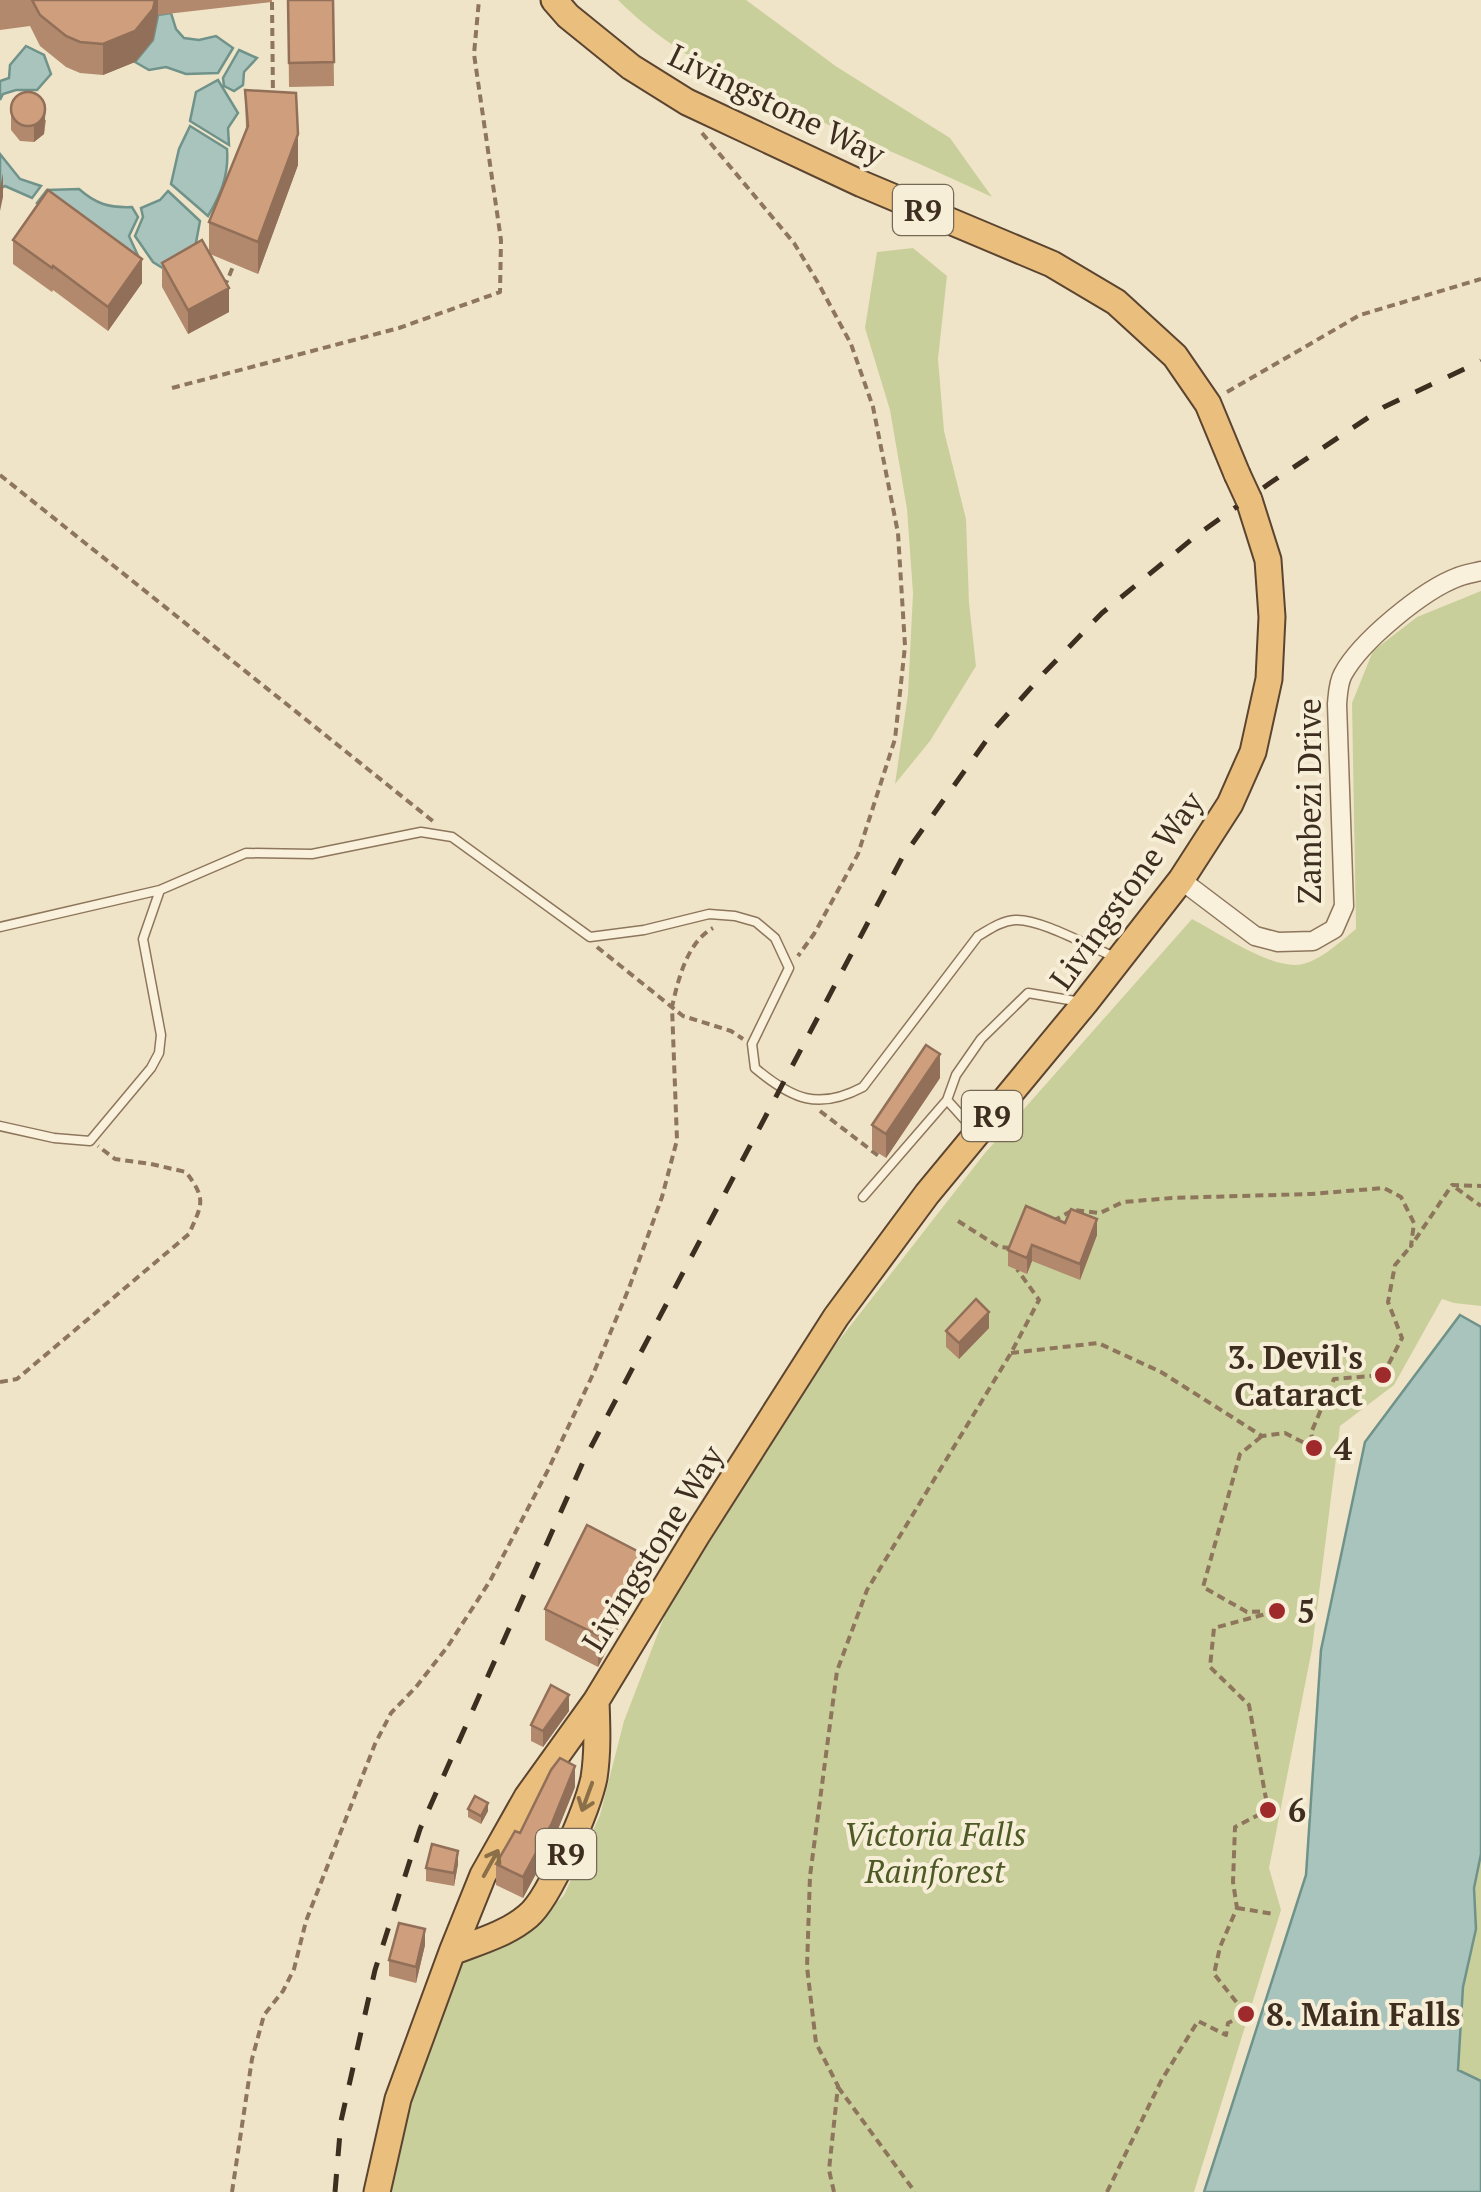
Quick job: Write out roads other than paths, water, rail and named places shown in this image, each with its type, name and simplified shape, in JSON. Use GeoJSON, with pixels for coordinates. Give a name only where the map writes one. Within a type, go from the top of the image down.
{"type":"FeatureCollection","features":[{"type":"Feature","properties":{"kind":"highway","name":"Livingstone Way"},"geometry":{"type":"LineString","coordinates":[[377,2192],[398,2099],[452,1952],[483,1876],[527,1797],[596,1701],[836,1317],[927,1194],[1181,880],[1230,804],[1254,752],[1269,679],[1272,617],[1268,560],[1249,500],[1208,404],[1175,356],[1116,302],[1052,264],[862,184],[687,102],[631,66],[568,16],[554,0]]}},
{"type":"Feature","properties":{"kind":"highway","name":"Livingstone Way"},"geometry":{"type":"LineString","coordinates":[[452,1952],[511,1928],[532,1914],[564,1858],[593,1782],[598,1749],[596,1701]]}},
{"type":"Feature","properties":{"kind":"street","name":"Zambezi Drive"},"geometry":{"type":"LineString","coordinates":[[1181,880],[1255,936],[1278,942],[1313,942],[1334,929],[1344,906],[1337,704],[1340,678],[1351,660],[1425,595],[1459,576],[1481,572]]}},
{"type":"Feature","properties":{"kind":"lane"},"geometry":{"type":"LineString","coordinates":[[0,927],[160,890],[246,853],[312,854],[421,832],[452,837],[590,937],[644,930],[708,914],[756,922],[775,938],[788,968],[752,1044],[755,1068],[780,1088],[823,1101],[845,1096],[863,1086],[978,936],[997,924],[1019,919],[1119,959]]}},
{"type":"Feature","properties":{"kind":"lane"},"geometry":{"type":"LineString","coordinates":[[0,1126],[54,1138],[90,1140],[151,1068],[159,1053],[160,1035],[143,939],[160,890]]}},
{"type":"Feature","properties":{"kind":"lane"},"geometry":{"type":"LineString","coordinates":[[863,1197],[947,1100],[956,1075],[981,1039],[1028,993],[1085,1003]]}},
{"type":"Feature","properties":{"kind":"lane"},"geometry":{"type":"LineString","coordinates":[[947,1100],[977,1134]]}},
{"type":"Feature","properties":{"kind":"water"},"geometry":{"type":"Polygon","coordinates":[[[171,13],[184,38],[216,36],[233,48],[218,73],[186,74],[166,67],[149,70],[135,62],[153,40],[158,15],[171,13]]]}},
{"type":"Feature","properties":{"kind":"water"},"geometry":{"type":"Polygon","coordinates":[[[26,46],[44,55],[51,74],[37,90],[16,90],[3,94],[0,100],[0,81],[9,78],[10,65],[26,46]]]}},
{"type":"Feature","properties":{"kind":"water"},"geometry":{"type":"Polygon","coordinates":[[[239,50],[257,58],[244,72],[243,85],[234,91],[224,86],[223,78],[239,50]]]}},
{"type":"Feature","properties":{"kind":"water"},"geometry":{"type":"Polygon","coordinates":[[[218,80],[238,113],[228,128],[229,145],[190,121],[196,92],[218,80]]]}},
{"type":"Feature","properties":{"kind":"water"},"geometry":{"type":"Polygon","coordinates":[[[190,126],[227,149],[223,184],[208,216],[171,184],[179,149],[190,126]]]}},
{"type":"Feature","properties":{"kind":"water"},"geometry":{"type":"Polygon","coordinates":[[[0,154],[20,179],[41,186],[32,198],[5,186],[0,189],[0,154]]]}},
{"type":"Feature","properties":{"kind":"water"},"geometry":{"type":"Polygon","coordinates":[[[79,189],[103,204],[132,207],[138,217],[129,236],[140,260],[126,262],[37,203],[47,190],[79,189]]]}},
{"type":"Feature","properties":{"kind":"water"},"geometry":{"type":"Polygon","coordinates":[[[168,191],[200,221],[195,248],[169,272],[153,262],[135,236],[143,217],[141,208],[160,200],[168,191]]]}},
{"type":"Feature","properties":{"kind":"water"},"geometry":{"type":"Polygon","coordinates":[[[1460,1315],[1481,1327],[1481,1854],[1474,1888],[1476,1929],[1463,1987],[1458,2070],[1481,2081],[1481,2192],[1204,2192],[1306,1875],[1321,1650],[1365,1442],[1460,1315]]]}},
{"type":"Feature","properties":{"kind":"railway"},"geometry":{"type":"LineString","coordinates":[[335,2192],[341,2121],[375,1970],[420,1829],[583,1462],[902,858],[996,727],[1102,613],[1197,535],[1384,407],[1481,361]]}},
{"type":"Feature","properties":{"kind":"place","name":"3. Devil's Cataract"},"geometry":{"type":"Point","coordinates":[1383,1375]}},
{"type":"Feature","properties":{"kind":"place","name":"4"},"geometry":{"type":"Point","coordinates":[1314,1448]}},
{"type":"Feature","properties":{"kind":"place","name":"5"},"geometry":{"type":"Point","coordinates":[1277,1611]}},
{"type":"Feature","properties":{"kind":"place","name":"6"},"geometry":{"type":"Point","coordinates":[1268,1810]}},
{"type":"Feature","properties":{"kind":"place","name":"8. Main Falls"},"geometry":{"type":"Point","coordinates":[1246,2014]}},
{"type":"Feature","properties":{"kind":"park label","name":"Victoria Falls Rainforest"},"geometry":{"type":"Point","coordinates":[935,1852]}}]}
